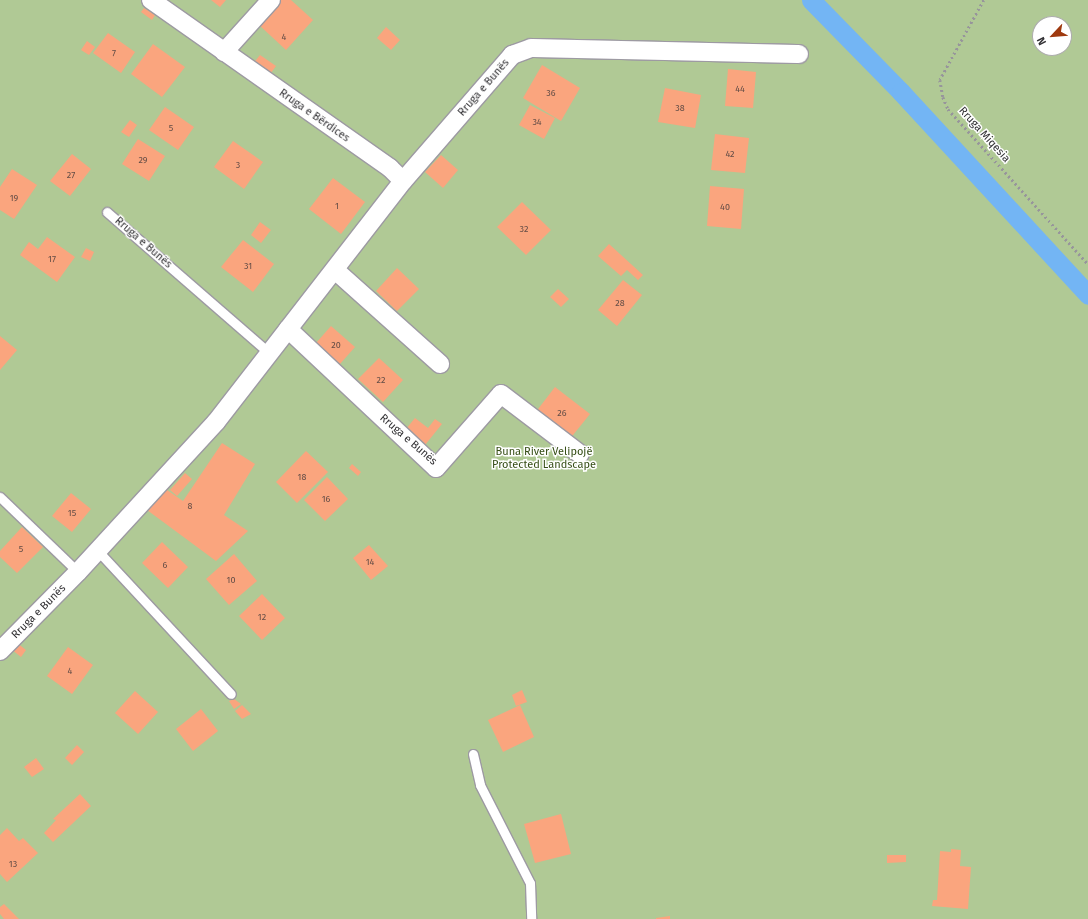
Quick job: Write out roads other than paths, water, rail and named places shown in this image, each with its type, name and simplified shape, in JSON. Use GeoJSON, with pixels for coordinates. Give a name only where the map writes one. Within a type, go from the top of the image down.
{"type":"FeatureCollection","features":[{"type":"Feature","properties":{"kind":"street","name":"Rruga e Bërdices"},"geometry":{"type":"LineString","coordinates":[[151,0],[390,168],[403,181]]}},
{"type":"Feature","properties":{"kind":"street"},"geometry":{"type":"LineString","coordinates":[[224,52],[271,0]]}},
{"type":"Feature","properties":{"kind":"street","name":"Rruga e Bunës"},"geometry":{"type":"LineString","coordinates":[[0,651],[98,551],[216,422],[403,181],[512,55],[531,48],[799,54]]}},
{"type":"Feature","properties":{"kind":"street"},"geometry":{"type":"LineString","coordinates":[[335,270],[440,364]]}},
{"type":"Feature","properties":{"kind":"street","name":"Rruga e Bunës"},"geometry":{"type":"LineString","coordinates":[[288,329],[436,468],[501,394],[580,454]]}},
{"type":"Feature","properties":{"kind":"lane","name":"Rruga e Bunës"},"geometry":{"type":"LineString","coordinates":[[107,212],[269,353]]}},
{"type":"Feature","properties":{"kind":"lane"},"geometry":{"type":"LineString","coordinates":[[0,497],[78,572]]}},
{"type":"Feature","properties":{"kind":"lane"},"geometry":{"type":"LineString","coordinates":[[98,551],[231,694]]}},
{"type":"Feature","properties":{"kind":"lane"},"geometry":{"type":"LineString","coordinates":[[473,754],[480,786],[530,883],[530,919]]}},
{"type":"Feature","properties":{"kind":"waterway"},"geometry":{"type":"LineString","coordinates":[[811,0],[901,92],[1088,295]]}},
{"type":"Feature","properties":{"kind":"park label","name":"Buna River Velipojë Protected Landscape"},"geometry":{"type":"Point","coordinates":[544,459]}}]}
